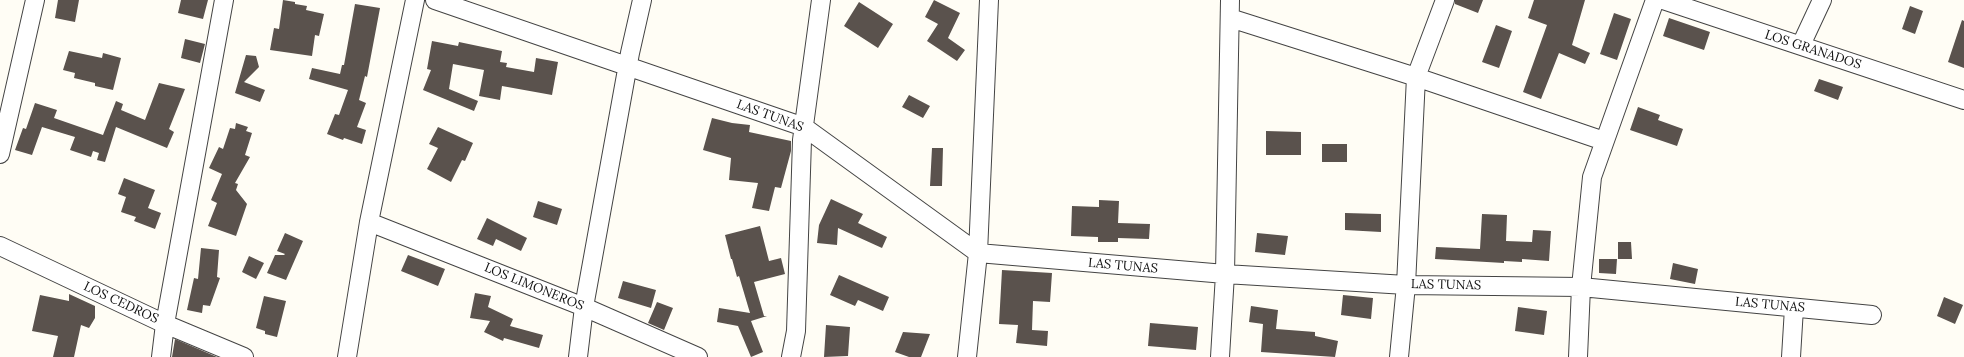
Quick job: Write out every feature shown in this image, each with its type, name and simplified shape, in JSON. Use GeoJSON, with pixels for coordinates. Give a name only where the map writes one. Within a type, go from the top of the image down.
{"type":"FeatureCollection","features":[{"type":"Feature","properties":{"kind":"street"},"geometry":{"type":"LineString","coordinates":[[0,154],[35,0]]}},
{"type":"Feature","properties":{"kind":"street"},"geometry":{"type":"LineString","coordinates":[[161,357],[165,324],[224,0]]}},
{"type":"Feature","properties":{"kind":"street"},"geometry":{"type":"LineString","coordinates":[[347,357],[369,222],[415,0]]}},
{"type":"Feature","properties":{"kind":"street","name":"LAS TUNAS"},"geometry":{"type":"LineString","coordinates":[[435,0],[804,127],[978,253],[1225,274],[1406,284],[1582,287],[1872,315]]}},
{"type":"Feature","properties":{"kind":"street"},"geometry":{"type":"LineString","coordinates":[[578,357],[584,307],[628,66],[642,0]]}},
{"type":"Feature","properties":{"kind":"street"},"geometry":{"type":"LineString","coordinates":[[791,357],[796,331],[804,127],[821,0]]}},
{"type":"Feature","properties":{"kind":"street"},"geometry":{"type":"LineString","coordinates":[[967,357],[978,253],[989,0]]}},
{"type":"Feature","properties":{"kind":"street"},"geometry":{"type":"LineString","coordinates":[[1220,357],[1225,274],[1230,0]]}},
{"type":"Feature","properties":{"kind":"street"},"geometry":{"type":"LineString","coordinates":[[1399,357],[1406,284],[1416,77],[1444,0]]}},
{"type":"Feature","properties":{"kind":"street"},"geometry":{"type":"LineString","coordinates":[[1578,357],[1582,287],[1592,177],[1655,0]]}},
{"type":"Feature","properties":{"kind":"street","name":"LOS GRANADOS"},"geometry":{"type":"LineString","coordinates":[[1662,0],[1964,100]]}},
{"type":"Feature","properties":{"kind":"street"},"geometry":{"type":"LineString","coordinates":[[1801,45],[1822,0]]}},
{"type":"Feature","properties":{"kind":"street"},"geometry":{"type":"LineString","coordinates":[[1230,18],[1416,77],[1604,141]]}},
{"type":"Feature","properties":{"kind":"street","name":"LOS LIMONEROS"},"geometry":{"type":"LineString","coordinates":[[369,222],[584,307],[698,357]]}},
{"type":"Feature","properties":{"kind":"street","name":"LOS CEDROS"},"geometry":{"type":"LineString","coordinates":[[0,246],[165,324],[244,357]]}},
{"type":"Feature","properties":{"kind":"street"},"geometry":{"type":"LineString","coordinates":[[1791,357],[1794,308]]}},
{"type":"Feature","properties":{"kind":"building"},"geometry":{"type":"Polygon","coordinates":[[[58,0],[79,0],[75,22],[55,18],[58,0]]]}},
{"type":"Feature","properties":{"kind":"building"},"geometry":{"type":"Polygon","coordinates":[[[181,0],[208,0],[203,19],[178,13],[181,0]]]}},
{"type":"Feature","properties":{"kind":"building"},"geometry":{"type":"Polygon","coordinates":[[[283,0],[307,6],[306,10],[324,14],[319,36],[315,35],[312,56],[270,50],[274,28],[279,29],[283,0]]]}},
{"type":"Feature","properties":{"kind":"building"},"geometry":{"type":"Polygon","coordinates":[[[934,0],[960,13],[948,38],[965,50],[957,61],[927,41],[938,24],[925,17],[934,0]]]}},
{"type":"Feature","properties":{"kind":"building"},"geometry":{"type":"Polygon","coordinates":[[[1455,0],[1483,0],[1478,13],[1455,4],[1455,0]]]}},
{"type":"Feature","properties":{"kind":"building"},"geometry":{"type":"Polygon","coordinates":[[[1534,0],[1585,0],[1572,45],[1590,53],[1585,64],[1559,53],[1541,99],[1523,92],[1547,25],[1528,18],[1534,0]]]}},
{"type":"Feature","properties":{"kind":"building"},"geometry":{"type":"Polygon","coordinates":[[[859,2],[893,24],[878,48],[844,26],[859,2]]]}},
{"type":"Feature","properties":{"kind":"building"},"geometry":{"type":"Polygon","coordinates":[[[355,4],[380,8],[367,77],[365,76],[359,100],[366,103],[357,127],[366,130],[362,144],[344,138],[343,140],[327,134],[335,114],[339,115],[348,90],[309,79],[312,68],[340,74],[342,65],[344,65],[355,4]]]}},
{"type":"Feature","properties":{"kind":"building"},"geometry":{"type":"Polygon","coordinates":[[[1910,6],[1923,11],[1915,34],[1902,29],[1910,6]]]}},
{"type":"Feature","properties":{"kind":"building"},"geometry":{"type":"Polygon","coordinates":[[[1614,13],[1631,19],[1617,60],[1600,54],[1614,13]]]}},
{"type":"Feature","properties":{"kind":"building"},"geometry":{"type":"Polygon","coordinates":[[[1669,18],[1710,32],[1704,50],[1663,36],[1669,18]]]}},
{"type":"Feature","properties":{"kind":"building"},"geometry":{"type":"Polygon","coordinates":[[[1962,20],[1964,21],[1964,68],[1948,62],[1962,20]]]}},
{"type":"Feature","properties":{"kind":"building"},"geometry":{"type":"Polygon","coordinates":[[[1496,25],[1512,31],[1499,68],[1482,62],[1496,25]]]}},
{"type":"Feature","properties":{"kind":"building"},"geometry":{"type":"Polygon","coordinates":[[[185,39],[205,44],[200,63],[181,58],[185,39]]]}},
{"type":"Feature","properties":{"kind":"building"},"geometry":{"type":"Polygon","coordinates":[[[432,41],[458,46],[459,42],[502,51],[500,62],[507,63],[506,67],[534,72],[536,58],[558,62],[552,95],[502,86],[500,100],[479,96],[484,70],[453,64],[449,89],[478,101],[474,111],[423,90],[431,70],[427,69],[432,41]]]}},
{"type":"Feature","properties":{"kind":"building"},"geometry":{"type":"Polygon","coordinates":[[[69,51],[102,58],[103,53],[121,58],[113,90],[95,86],[95,83],[74,78],[75,73],[63,70],[69,51]]]}},
{"type":"Feature","properties":{"kind":"building"},"geometry":{"type":"Polygon","coordinates":[[[246,55],[256,56],[259,67],[244,82],[265,90],[260,102],[235,93],[246,55]]]}},
{"type":"Feature","properties":{"kind":"building"},"geometry":{"type":"Polygon","coordinates":[[[1819,79],[1843,87],[1838,100],[1814,91],[1819,79]]]}},
{"type":"Feature","properties":{"kind":"building"},"geometry":{"type":"Polygon","coordinates":[[[159,83],[185,89],[169,129],[174,132],[167,148],[116,127],[105,162],[97,160],[99,153],[93,151],[91,157],[70,150],[75,137],[42,127],[32,155],[15,150],[23,128],[26,129],[35,103],[57,110],[54,118],[103,135],[116,101],[123,104],[121,110],[145,120],[159,83]]]}},
{"type":"Feature","properties":{"kind":"building"},"geometry":{"type":"Polygon","coordinates":[[[909,95],[930,106],[923,118],[902,107],[909,95]]]}},
{"type":"Feature","properties":{"kind":"building"},"geometry":{"type":"Polygon","coordinates":[[[1638,107],[1660,115],[1658,120],[1683,129],[1677,146],[1630,130],[1638,107]]]}},
{"type":"Feature","properties":{"kind":"building"},"geometry":{"type":"Polygon","coordinates":[[[712,118],[732,123],[750,125],[749,132],[791,141],[791,151],[781,188],[775,187],[769,211],[752,208],[758,183],[729,180],[731,158],[703,150],[712,118]]]}},
{"type":"Feature","properties":{"kind":"building"},"geometry":{"type":"Polygon","coordinates":[[[236,123],[248,127],[246,131],[252,133],[245,155],[250,157],[235,183],[238,184],[236,190],[247,204],[236,236],[208,226],[217,203],[211,200],[222,174],[209,168],[219,147],[223,149],[230,128],[235,129],[236,123]]]}},
{"type":"Feature","properties":{"kind":"building"},"geometry":{"type":"Polygon","coordinates":[[[438,127],[473,143],[465,161],[462,160],[451,182],[427,169],[438,148],[429,144],[438,127]]]}},
{"type":"Feature","properties":{"kind":"building"},"geometry":{"type":"Polygon","coordinates":[[[1266,131],[1301,132],[1301,155],[1266,155],[1266,131]]]}},
{"type":"Feature","properties":{"kind":"building"},"geometry":{"type":"Polygon","coordinates":[[[1322,144],[1347,144],[1347,162],[1322,162],[1322,144]]]}},
{"type":"Feature","properties":{"kind":"building"},"geometry":{"type":"Polygon","coordinates":[[[932,148],[943,148],[942,186],[930,186],[932,148]]]}},
{"type":"Feature","properties":{"kind":"building"},"geometry":{"type":"Polygon","coordinates":[[[124,178],[155,190],[148,208],[161,213],[155,229],[134,221],[136,217],[121,212],[126,197],[118,194],[124,178]]]}},
{"type":"Feature","properties":{"kind":"building"},"geometry":{"type":"Polygon","coordinates":[[[831,199],[863,214],[858,223],[887,237],[882,248],[838,228],[837,245],[817,243],[819,225],[831,199]]]}},
{"type":"Feature","properties":{"kind":"building"},"geometry":{"type":"Polygon","coordinates":[[[1099,200],[1119,201],[1118,223],[1150,224],[1149,239],[1118,238],[1118,242],[1098,242],[1098,237],[1071,236],[1072,206],[1099,207],[1099,200]]]}},
{"type":"Feature","properties":{"kind":"building"},"geometry":{"type":"Polygon","coordinates":[[[538,201],[562,209],[557,225],[533,217],[538,201]]]}},
{"type":"Feature","properties":{"kind":"building"},"geometry":{"type":"Polygon","coordinates":[[[1345,213],[1381,214],[1381,232],[1345,230],[1345,213]]]}},
{"type":"Feature","properties":{"kind":"building"},"geometry":{"type":"Polygon","coordinates":[[[1482,214],[1507,215],[1506,241],[1532,242],[1533,230],[1551,231],[1549,261],[1522,259],[1522,262],[1504,261],[1504,263],[1435,259],[1436,247],[1480,249],[1482,214]]]}},
{"type":"Feature","properties":{"kind":"building"},"geometry":{"type":"Polygon","coordinates":[[[487,218],[527,238],[521,251],[496,239],[493,246],[477,239],[487,218]]]}},
{"type":"Feature","properties":{"kind":"building"},"geometry":{"type":"Polygon","coordinates":[[[760,226],[769,261],[781,258],[785,274],[754,282],[764,316],[767,316],[751,321],[763,352],[751,357],[738,326],[717,322],[719,308],[750,313],[739,276],[737,277],[731,259],[725,235],[760,226]]]}},
{"type":"Feature","properties":{"kind":"building"},"geometry":{"type":"Polygon","coordinates":[[[285,233],[303,241],[286,280],[267,273],[275,255],[285,254],[277,251],[285,233]]]}},
{"type":"Feature","properties":{"kind":"building"},"geometry":{"type":"Polygon","coordinates":[[[1257,233],[1288,236],[1285,255],[1255,252],[1257,233]]]}},
{"type":"Feature","properties":{"kind":"building"},"geometry":{"type":"Polygon","coordinates":[[[1618,242],[1631,242],[1632,259],[1618,259],[1618,242]]]}},
{"type":"Feature","properties":{"kind":"building"},"geometry":{"type":"Polygon","coordinates":[[[201,248],[219,250],[217,277],[220,278],[210,306],[203,305],[202,313],[187,310],[194,278],[198,279],[201,248]]]}},
{"type":"Feature","properties":{"kind":"building"},"geometry":{"type":"Polygon","coordinates":[[[408,255],[445,269],[438,286],[401,271],[408,255]]]}},
{"type":"Feature","properties":{"kind":"building"},"geometry":{"type":"Polygon","coordinates":[[[249,256],[264,263],[256,279],[242,272],[249,256]]]}},
{"type":"Feature","properties":{"kind":"building"},"geometry":{"type":"Polygon","coordinates":[[[1599,259],[1617,259],[1616,274],[1599,273],[1599,259]]]}},
{"type":"Feature","properties":{"kind":"building"},"geometry":{"type":"Polygon","coordinates":[[[1673,263],[1698,269],[1695,284],[1670,279],[1673,263]]]}},
{"type":"Feature","properties":{"kind":"building"},"geometry":{"type":"Polygon","coordinates":[[[1002,270],[1052,273],[1050,302],[1033,301],[1032,330],[1048,331],[1047,346],[1016,343],[1018,325],[999,324],[1002,270]]]}},
{"type":"Feature","properties":{"kind":"building"},"geometry":{"type":"Polygon","coordinates":[[[839,275],[889,297],[883,311],[858,300],[855,306],[830,295],[839,275]]]}},
{"type":"Feature","properties":{"kind":"building"},"geometry":{"type":"Polygon","coordinates":[[[623,281],[656,290],[651,308],[618,298],[623,281]]]}},
{"type":"Feature","properties":{"kind":"building"},"geometry":{"type":"Polygon","coordinates":[[[475,293],[491,296],[488,307],[513,319],[510,326],[543,335],[539,348],[504,338],[503,341],[484,332],[490,321],[470,318],[475,293]]]}},
{"type":"Feature","properties":{"kind":"building"},"geometry":{"type":"Polygon","coordinates":[[[69,294],[95,306],[95,318],[89,328],[81,325],[74,357],[53,357],[58,336],[32,331],[40,295],[69,301],[69,294]]]}},
{"type":"Feature","properties":{"kind":"building"},"geometry":{"type":"Polygon","coordinates":[[[1343,295],[1373,298],[1371,319],[1341,315],[1343,295]]]}},
{"type":"Feature","properties":{"kind":"building"},"geometry":{"type":"Polygon","coordinates":[[[264,296],[286,301],[277,337],[265,334],[265,331],[256,328],[264,296]]]}},
{"type":"Feature","properties":{"kind":"building"},"geometry":{"type":"Polygon","coordinates":[[[1944,297],[1963,305],[1955,324],[1937,316],[1944,297]]]}},
{"type":"Feature","properties":{"kind":"building"},"geometry":{"type":"Polygon","coordinates":[[[657,302],[673,308],[664,330],[648,323],[657,302]]]}},
{"type":"Feature","properties":{"kind":"building"},"geometry":{"type":"Polygon","coordinates":[[[1251,306],[1278,310],[1276,329],[1315,332],[1315,336],[1338,341],[1335,357],[1261,352],[1263,324],[1249,322],[1251,306]]]}},
{"type":"Feature","properties":{"kind":"building"},"geometry":{"type":"Polygon","coordinates":[[[1518,307],[1547,311],[1544,335],[1515,331],[1518,307]]]}},
{"type":"Feature","properties":{"kind":"building"},"geometry":{"type":"Polygon","coordinates":[[[1150,323],[1198,327],[1196,350],[1148,346],[1150,323]]]}},
{"type":"Feature","properties":{"kind":"building"},"geometry":{"type":"Polygon","coordinates":[[[826,325],[850,327],[848,356],[824,357],[826,325]]]}},
{"type":"Feature","properties":{"kind":"building"},"geometry":{"type":"Polygon","coordinates":[[[903,332],[930,334],[921,357],[909,357],[895,352],[903,332]]]}},
{"type":"Feature","properties":{"kind":"building"},"geometry":{"type":"Polygon","coordinates":[[[175,339],[217,357],[172,357],[175,339]]]}}]}
